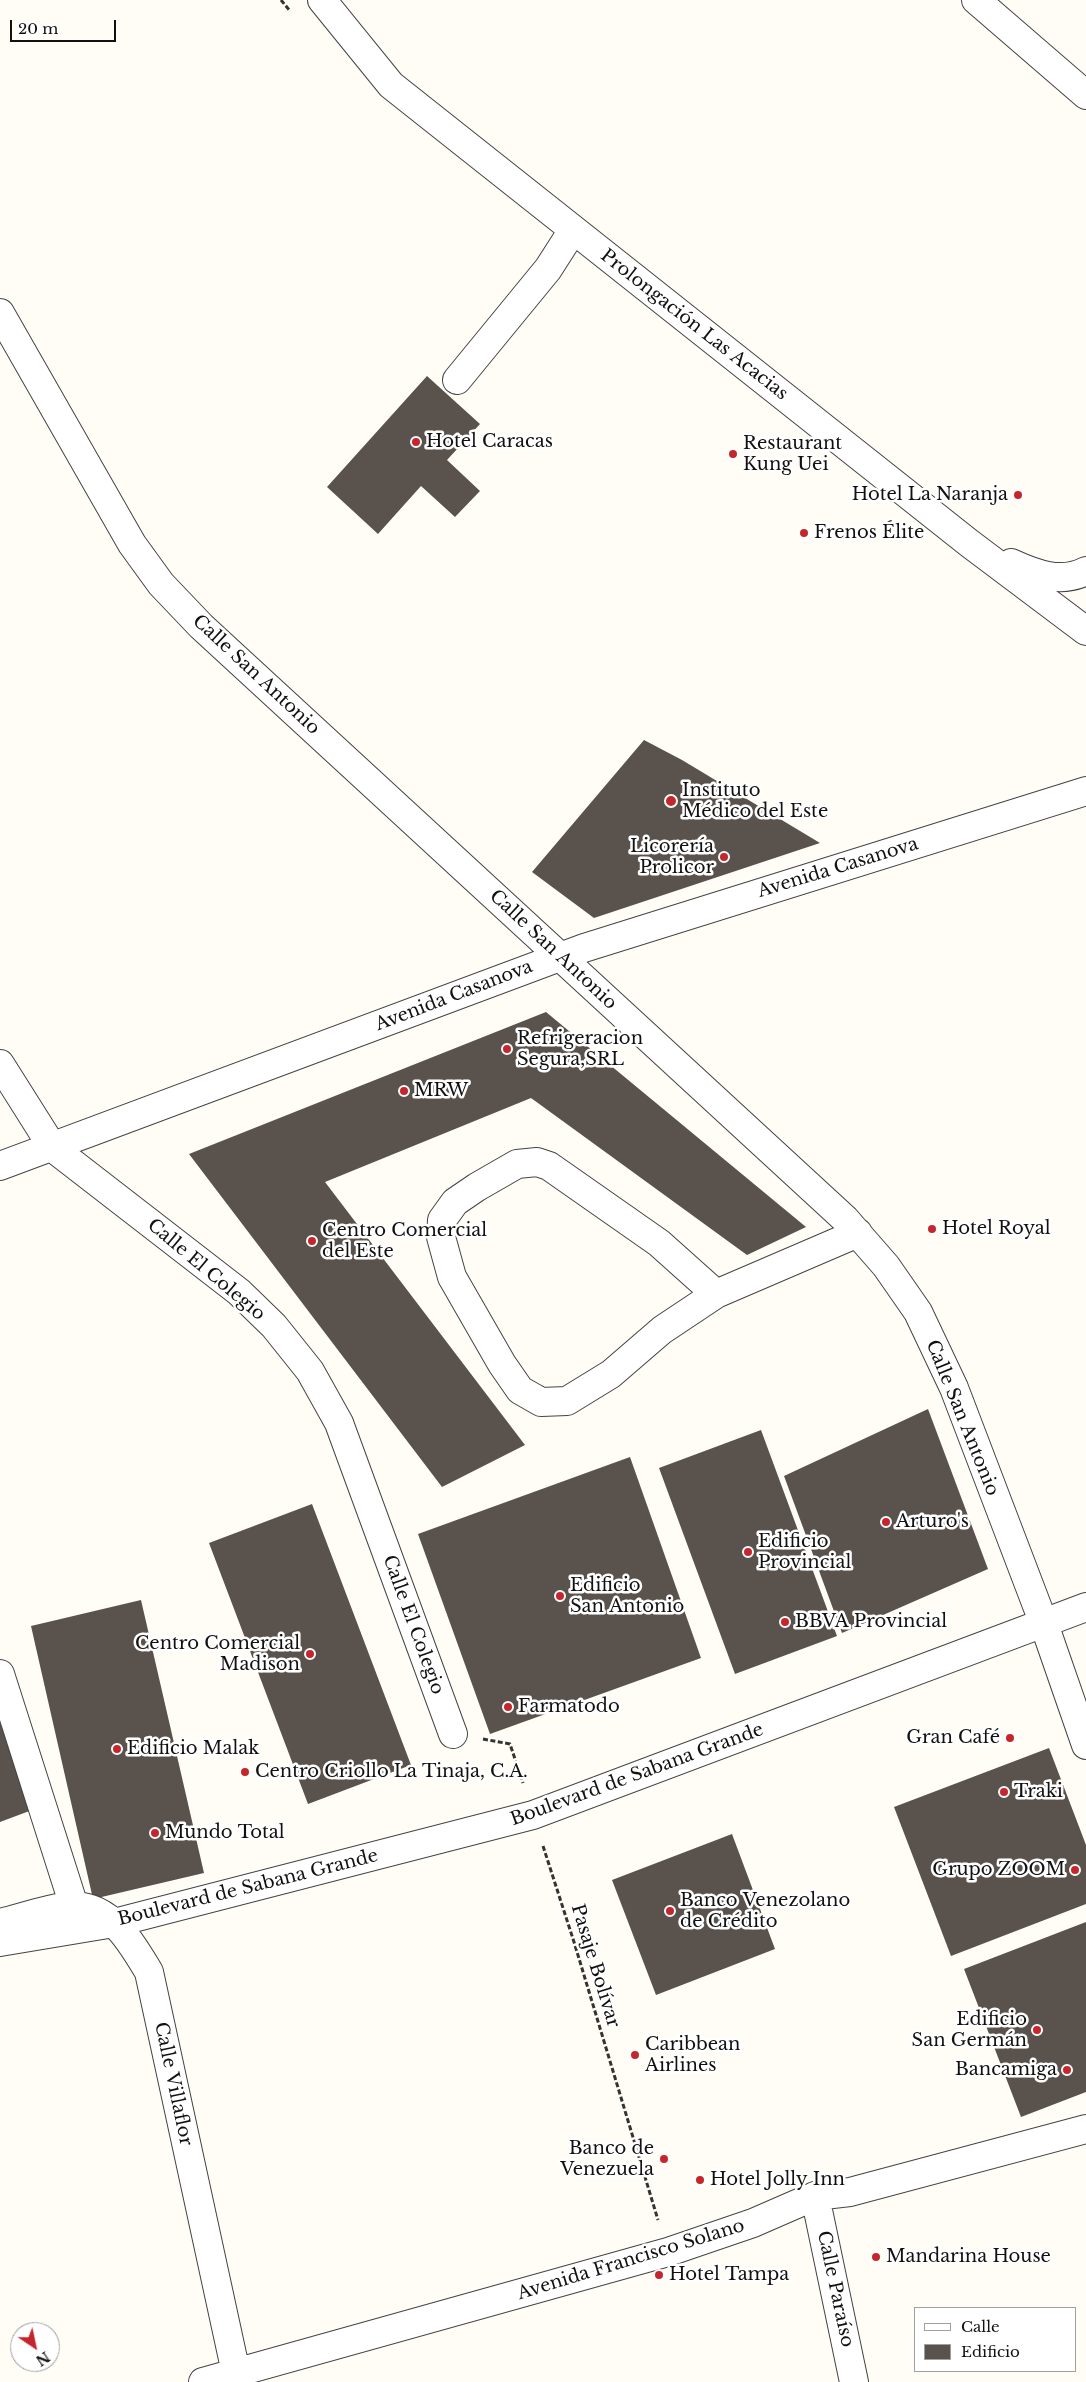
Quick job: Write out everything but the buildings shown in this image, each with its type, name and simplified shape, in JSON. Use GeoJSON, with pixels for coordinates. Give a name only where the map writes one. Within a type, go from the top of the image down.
{"type":"FeatureCollection","features":[{"type":"Feature","properties":{"kind":"street","name":"Prolongación Las Acacias"},"geometry":{"type":"LineString","coordinates":[[322,0],[390,85],[969,543],[1086,631]]}},
{"type":"Feature","properties":{"kind":"street"},"geometry":{"type":"LineString","coordinates":[[976,0],[1086,95]]}},
{"type":"Feature","properties":{"kind":"street"},"geometry":{"type":"LineString","coordinates":[[458,380],[548,269],[573,230]]}},
{"type":"Feature","properties":{"kind":"street","name":"Calle San Antonio"},"geometry":{"type":"LineString","coordinates":[[0,313],[132,544],[161,584],[201,626],[845,1219],[886,1266],[918,1312],[950,1380],[1044,1624],[1086,1745]]}},
{"type":"Feature","properties":{"kind":"street"},"geometry":{"type":"LineString","coordinates":[[969,543],[1030,572],[1052,577],[1076,576],[1086,571]]}},
{"type":"Feature","properties":{"kind":"street","name":"Avenida Casanova"},"geometry":{"type":"LineString","coordinates":[[0,1166],[53,1148],[560,956],[1086,790]]}},
{"type":"Feature","properties":{"kind":"street","name":"Calle El Colegio"},"geometry":{"type":"LineString","coordinates":[[0,1064],[53,1148],[239,1292],[274,1326],[310,1371],[339,1423],[452,1734]]}},
{"type":"Feature","properties":{"kind":"street"},"geometry":{"type":"LineString","coordinates":[[716,1294],[659,1243],[549,1166],[536,1162],[517,1164],[477,1187],[455,1202],[442,1220],[441,1237],[452,1276],[520,1390],[542,1402],[568,1401],[612,1374],[662,1330],[716,1294],[858,1233]]}},
{"type":"Feature","properties":{"kind":"street","name":"Boulevard de Sabana Grande"},"geometry":{"type":"LineString","coordinates":[[0,1942],[114,1922],[533,1816],[1086,1607]]}},
{"type":"Feature","properties":{"kind":"street"},"geometry":{"type":"LineString","coordinates":[[0,1674],[74,1906]]}},
{"type":"Feature","properties":{"kind":"street","name":"Calle Villaflor"},"geometry":{"type":"LineString","coordinates":[[0,1923],[74,1906],[94,1910],[114,1922],[131,1942],[149,1972],[237,2377]]}},
{"type":"Feature","properties":{"kind":"street","name":"Avenida Francisco Solano"},"geometry":{"type":"LineString","coordinates":[[204,2382],[237,2377],[668,2252],[753,2223],[815,2196],[850,2192],[1086,2129]]}},
{"type":"Feature","properties":{"kind":"street","name":"Calle Paraíso"},"geometry":{"type":"LineString","coordinates":[[815,2196],[854,2382]]}},
{"type":"Feature","properties":{"kind":"path","name":"Pasaje Bolívar"},"geometry":{"type":"LineString","coordinates":[[452,1734],[510,1744],[574,1942],[668,2252]]}},
{"type":"Feature","properties":{"kind":"place","name":"Hotel Caracas"},"geometry":{"type":"Point","coordinates":[416,442]}},
{"type":"Feature","properties":{"kind":"place","name":"Restaurant Kung Uei"},"geometry":{"type":"Point","coordinates":[733,454]}},
{"type":"Feature","properties":{"kind":"place","name":"Hotel La Naranja"},"geometry":{"type":"Point","coordinates":[1018,495]}},
{"type":"Feature","properties":{"kind":"place","name":"Frenos Élite"},"geometry":{"type":"Point","coordinates":[804,533]}},
{"type":"Feature","properties":{"kind":"place","name":"Instituto Médico del Este"},"geometry":{"type":"Point","coordinates":[671,801]}},
{"type":"Feature","properties":{"kind":"place","name":"Licorería Prolicor"},"geometry":{"type":"Point","coordinates":[724,857]}},
{"type":"Feature","properties":{"kind":"place","name":"Refrigeracion Segura,SRL"},"geometry":{"type":"Point","coordinates":[507,1049]}},
{"type":"Feature","properties":{"kind":"place","name":"MRW"},"geometry":{"type":"Point","coordinates":[404,1091]}},
{"type":"Feature","properties":{"kind":"place","name":"Hotel Royal"},"geometry":{"type":"Point","coordinates":[932,1229]}},
{"type":"Feature","properties":{"kind":"place","name":"Centro Comercial del Este"},"geometry":{"type":"Point","coordinates":[312,1241]}},
{"type":"Feature","properties":{"kind":"place","name":"Arturo's"},"geometry":{"type":"Point","coordinates":[886,1522]}},
{"type":"Feature","properties":{"kind":"place","name":"Edificio Provincial"},"geometry":{"type":"Point","coordinates":[748,1552]}},
{"type":"Feature","properties":{"kind":"place","name":"Edificio San Antonio"},"geometry":{"type":"Point","coordinates":[560,1596]}},
{"type":"Feature","properties":{"kind":"place","name":"BBVA Provincial"},"geometry":{"type":"Point","coordinates":[785,1622]}},
{"type":"Feature","properties":{"kind":"place","name":"Centro Comercial Madison"},"geometry":{"type":"Point","coordinates":[310,1654]}},
{"type":"Feature","properties":{"kind":"place","name":"Farmatodo"},"geometry":{"type":"Point","coordinates":[508,1707]}},
{"type":"Feature","properties":{"kind":"place","name":"Gran Café"},"geometry":{"type":"Point","coordinates":[1010,1738]}},
{"type":"Feature","properties":{"kind":"place","name":"Edificio Malak"},"geometry":{"type":"Point","coordinates":[117,1749]}},
{"type":"Feature","properties":{"kind":"place","name":"Centro Criollo La Tinaja, C.A."},"geometry":{"type":"Point","coordinates":[245,1772]}},
{"type":"Feature","properties":{"kind":"place","name":"Traki"},"geometry":{"type":"Point","coordinates":[1004,1792]}},
{"type":"Feature","properties":{"kind":"place","name":"Mundo Total"},"geometry":{"type":"Point","coordinates":[155,1833]}},
{"type":"Feature","properties":{"kind":"place","name":"Grupo ZOOM"},"geometry":{"type":"Point","coordinates":[1075,1870]}},
{"type":"Feature","properties":{"kind":"place","name":"Banco Venezolano de Crédito"},"geometry":{"type":"Point","coordinates":[670,1911]}},
{"type":"Feature","properties":{"kind":"place","name":"Edificio San Germán"},"geometry":{"type":"Point","coordinates":[1037,2030]}},
{"type":"Feature","properties":{"kind":"place","name":"Caribbean Airlines"},"geometry":{"type":"Point","coordinates":[635,2055]}},
{"type":"Feature","properties":{"kind":"place","name":"Bancamiga"},"geometry":{"type":"Point","coordinates":[1067,2070]}},
{"type":"Feature","properties":{"kind":"place","name":"Banco de Venezuela"},"geometry":{"type":"Point","coordinates":[664,2159]}},
{"type":"Feature","properties":{"kind":"place","name":"Hotel Jolly Inn"},"geometry":{"type":"Point","coordinates":[700,2180]}},
{"type":"Feature","properties":{"kind":"place","name":"Mandarina House"},"geometry":{"type":"Point","coordinates":[876,2257]}},
{"type":"Feature","properties":{"kind":"place","name":"Hotel Tampa"},"geometry":{"type":"Point","coordinates":[659,2275]}}]}
